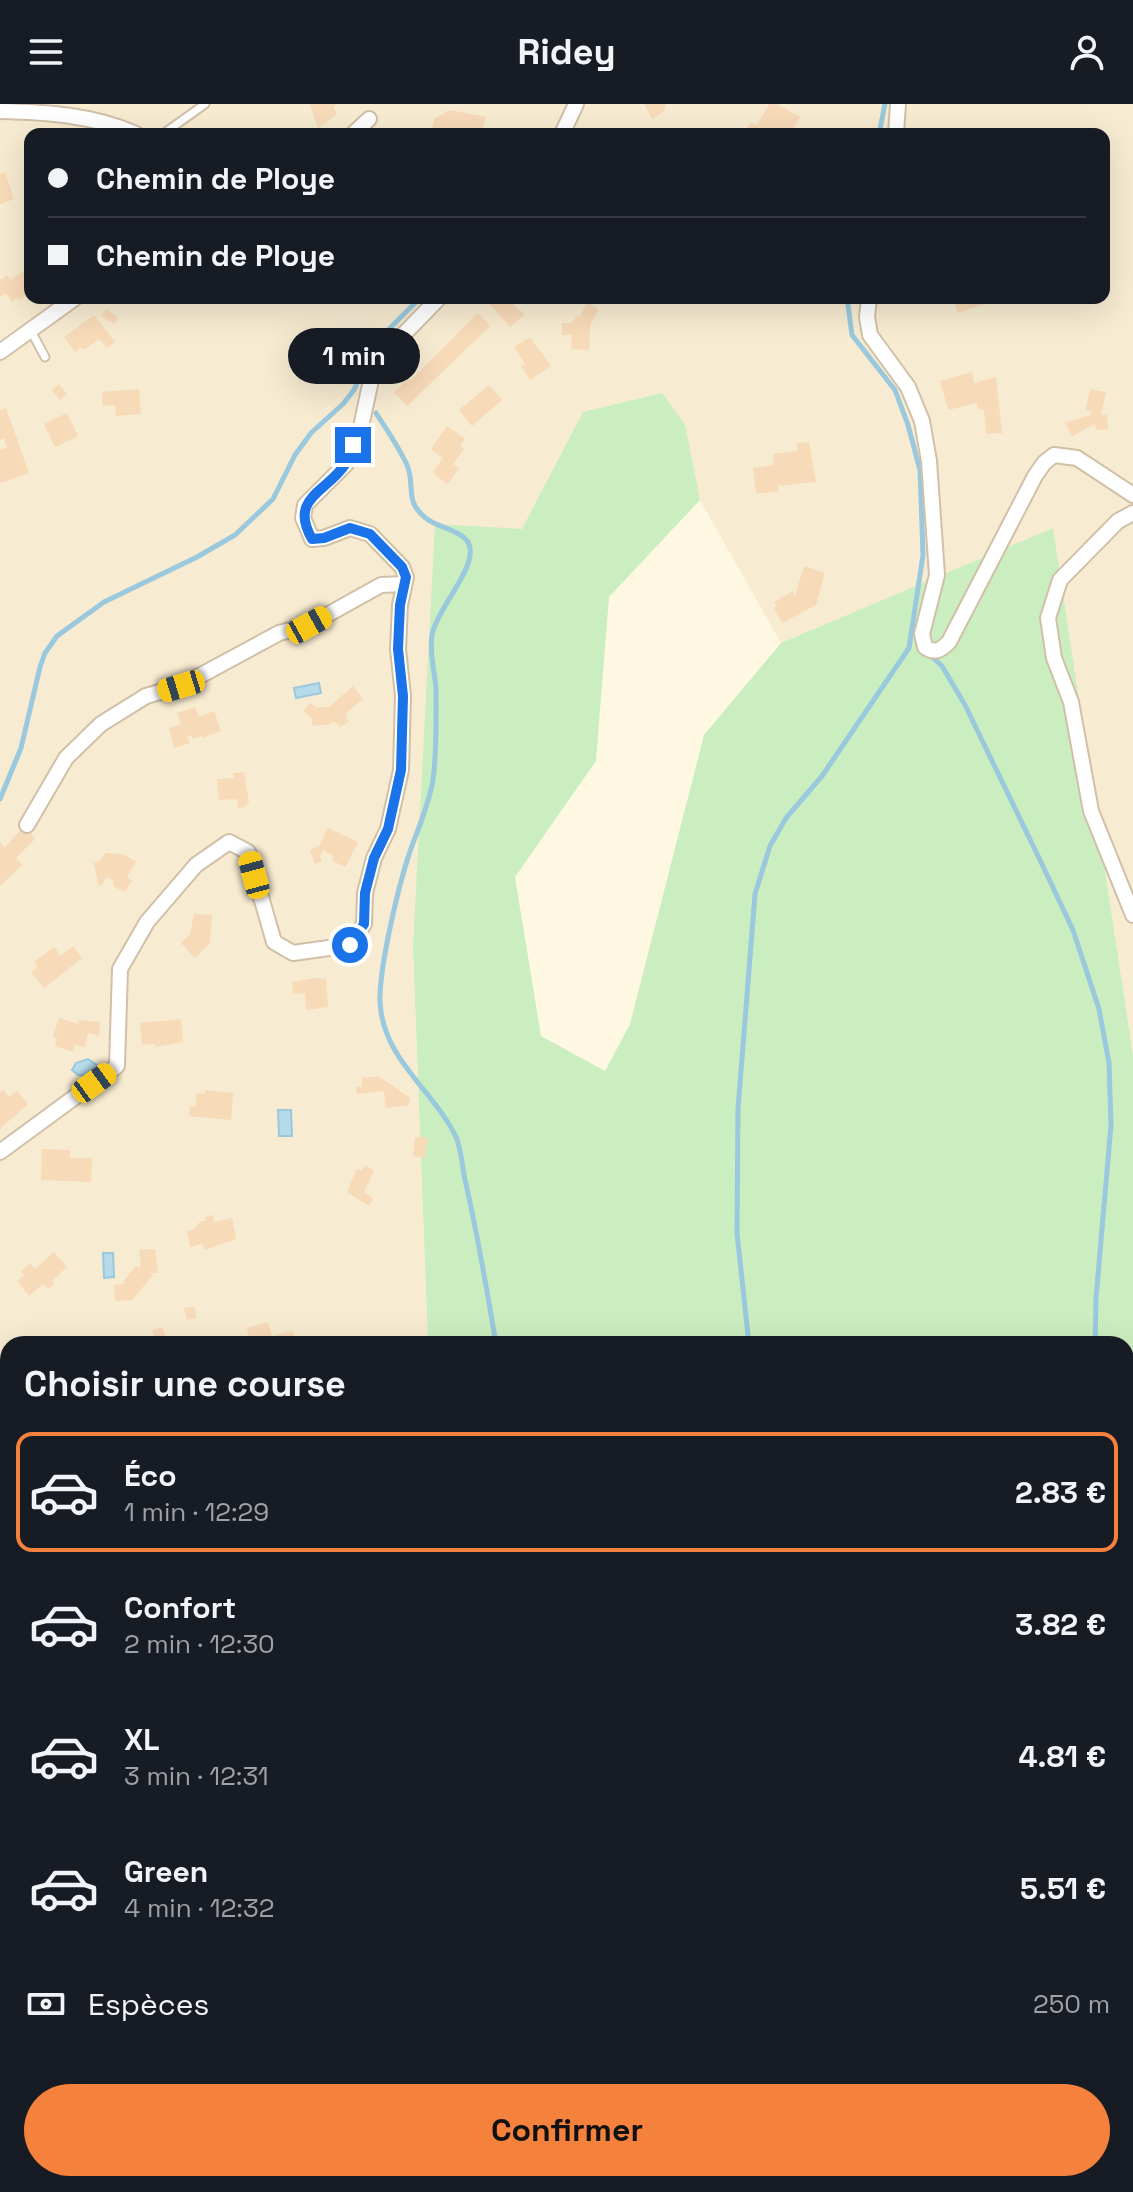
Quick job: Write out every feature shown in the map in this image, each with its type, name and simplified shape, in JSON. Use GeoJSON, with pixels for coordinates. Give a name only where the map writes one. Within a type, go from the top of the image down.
{"type":"FeatureCollection","features":[{"type":"Feature","properties":{"kind":"street"},"geometry":{"type":"LineString","coordinates":[[565,128],[576,104]]}},
{"type":"Feature","properties":{"kind":"street"},"geometry":{"type":"LineString","coordinates":[[896,128],[898,104]]}},
{"type":"Feature","properties":{"kind":"street"},"geometry":{"type":"LineString","coordinates":[[0,111],[55,113],[123,128]]}},
{"type":"Feature","properties":{"kind":"street"},"geometry":{"type":"LineString","coordinates":[[359,128],[369,119]]}},
{"type":"Feature","properties":{"kind":"street"},"geometry":{"type":"LineString","coordinates":[[0,352],[67,304]]}},
{"type":"Feature","properties":{"kind":"street"},"geometry":{"type":"LineString","coordinates":[[0,1152],[117,1066],[120,969],[147,922],[196,865],[229,842],[248,852],[274,942],[293,953],[350,945],[364,924],[365,893],[374,858],[388,829],[401,770],[403,696],[398,649],[400,605],[406,577],[402,567],[370,534],[350,528],[312,539],[303,518],[305,505],[346,464],[361,427],[371,380],[402,336],[433,304]]}},
{"type":"Feature","properties":{"kind":"street"},"geometry":{"type":"LineString","coordinates":[[868,304],[870,335],[908,387],[922,421],[929,461],[937,575],[922,634],[925,647],[932,651],[941,650],[949,642],[1035,476],[1054,455],[1077,458],[1133,495]]}},
{"type":"Feature","properties":{"kind":"street"},"geometry":{"type":"LineString","coordinates":[[1133,513],[1118,521],[1060,580],[1048,618],[1054,658],[1071,702],[1091,811],[1133,915]]}},
{"type":"Feature","properties":{"kind":"street"},"geometry":{"type":"LineString","coordinates":[[27,825],[66,758],[101,724],[146,696],[181,686],[279,633],[309,625],[381,585],[404,584]]}},
{"type":"Feature","properties":{"kind":"lane"},"geometry":{"type":"LineString","coordinates":[[171,128],[205,104]]}},
{"type":"Feature","properties":{"kind":"lane"},"geometry":{"type":"LineString","coordinates":[[31,331],[45,357]]}},
{"type":"Feature","properties":{"kind":"shaded area"},"geometry":{"type":"Polygon","coordinates":[[[0,104],[1133,104],[1133,1055],[1053,529],[781,643],[654,419],[413,947],[428,1336],[0,1336],[0,104]]]}},
{"type":"Feature","properties":{"kind":"green space"},"geometry":{"type":"Polygon","coordinates":[[[662,393],[685,425],[700,500],[609,597],[596,761],[515,877],[541,1036],[605,1071],[630,1024],[704,735],[781,643],[1053,528],[1133,1055],[1133,1336],[428,1336],[413,947],[435,524],[522,529],[583,412],[662,393]]]}},
{"type":"Feature","properties":{"kind":"water"},"geometry":{"type":"Polygon","coordinates":[[[319,683],[321,693],[296,698],[294,688],[319,683]]]}},
{"type":"Feature","properties":{"kind":"water"},"geometry":{"type":"Polygon","coordinates":[[[88,1059],[97,1065],[95,1077],[78,1075],[72,1070],[76,1063],[88,1059]]]}},
{"type":"Feature","properties":{"kind":"water"},"geometry":{"type":"Polygon","coordinates":[[[278,1110],[291,1110],[292,1136],[279,1136],[278,1110]]]}},
{"type":"Feature","properties":{"kind":"water"},"geometry":{"type":"Polygon","coordinates":[[[103,1253],[113,1253],[114,1277],[104,1278],[103,1253]]]}},
{"type":"Feature","properties":{"kind":"building"},"geometry":{"type":"Polygon","coordinates":[[[310,104],[338,104],[333,106],[337,114],[318,128],[310,104]]]}},
{"type":"Feature","properties":{"kind":"building"},"geometry":{"type":"Polygon","coordinates":[[[644,104],[666,104],[664,111],[652,119],[644,104]]]}},
{"type":"Feature","properties":{"kind":"building"},"geometry":{"type":"Polygon","coordinates":[[[769,104],[777,104],[800,117],[794,128],[747,128],[750,123],[757,125],[769,104]]]}},
{"type":"Feature","properties":{"kind":"building"},"geometry":{"type":"Polygon","coordinates":[[[450,110],[486,117],[481,128],[432,128],[435,118],[450,110]]]}},
{"type":"Feature","properties":{"kind":"building"},"geometry":{"type":"Polygon","coordinates":[[[5,172],[14,199],[0,204],[0,174],[5,172]]]}},
{"type":"Feature","properties":{"kind":"building"},"geometry":{"type":"Polygon","coordinates":[[[24,272],[24,297],[12,302],[6,293],[0,297],[0,280],[7,275],[11,280],[24,272]]]}},
{"type":"Feature","properties":{"kind":"building"},"geometry":{"type":"Polygon","coordinates":[[[490,304],[514,304],[525,314],[510,327],[490,304]]]}},
{"type":"Feature","properties":{"kind":"building"},"geometry":{"type":"Polygon","coordinates":[[[587,304],[599,310],[590,325],[589,350],[571,349],[572,335],[562,335],[562,323],[572,323],[576,315],[579,317],[587,304]]]}},
{"type":"Feature","properties":{"kind":"building"},"geometry":{"type":"Polygon","coordinates":[[[955,304],[984,304],[958,313],[955,304]]]}},
{"type":"Feature","properties":{"kind":"building"},"geometry":{"type":"Polygon","coordinates":[[[106,309],[118,317],[114,324],[101,316],[106,309]]]}},
{"type":"Feature","properties":{"kind":"building"},"geometry":{"type":"Polygon","coordinates":[[[478,313],[490,326],[407,406],[394,392],[408,379],[410,381],[478,313]]]}},
{"type":"Feature","properties":{"kind":"building"},"geometry":{"type":"Polygon","coordinates":[[[94,315],[115,342],[107,348],[99,339],[84,350],[81,347],[75,352],[64,337],[94,315]]]}},
{"type":"Feature","properties":{"kind":"building"},"geometry":{"type":"Polygon","coordinates":[[[530,337],[551,366],[530,380],[521,366],[525,364],[514,347],[530,337]]]}},
{"type":"Feature","properties":{"kind":"building"},"geometry":{"type":"Polygon","coordinates":[[[972,372],[974,383],[996,377],[1002,433],[986,434],[984,410],[978,409],[977,403],[948,410],[940,381],[972,372]]]}},
{"type":"Feature","properties":{"kind":"building"},"geometry":{"type":"Polygon","coordinates":[[[59,384],[67,394],[60,400],[52,390],[59,384]]]}},
{"type":"Feature","properties":{"kind":"building"},"geometry":{"type":"Polygon","coordinates":[[[489,385],[502,400],[472,426],[459,410],[489,385]]]}},
{"type":"Feature","properties":{"kind":"building"},"geometry":{"type":"Polygon","coordinates":[[[139,389],[141,414],[116,416],[115,405],[103,406],[102,392],[139,389]]]}},
{"type":"Feature","properties":{"kind":"building"},"geometry":{"type":"Polygon","coordinates":[[[1090,389],[1106,392],[1101,415],[1107,415],[1108,429],[1096,430],[1095,424],[1072,436],[1065,423],[1090,415],[1091,411],[1086,410],[1090,389]]]}},
{"type":"Feature","properties":{"kind":"building"},"geometry":{"type":"Polygon","coordinates":[[[6,408],[29,473],[0,483],[0,450],[7,448],[4,438],[0,440],[0,410],[6,408]]]}},
{"type":"Feature","properties":{"kind":"building"},"geometry":{"type":"Polygon","coordinates":[[[67,413],[78,436],[55,447],[44,424],[67,413]]]}},
{"type":"Feature","properties":{"kind":"building"},"geometry":{"type":"Polygon","coordinates":[[[447,426],[465,439],[460,446],[464,449],[453,464],[459,468],[448,484],[435,475],[434,471],[443,458],[431,449],[447,426]]]}},
{"type":"Feature","properties":{"kind":"building"},"geometry":{"type":"Polygon","coordinates":[[[809,442],[816,482],[778,486],[778,492],[756,493],[753,468],[774,465],[773,454],[797,451],[797,443],[809,442]]]}},
{"type":"Feature","properties":{"kind":"building"},"geometry":{"type":"Polygon","coordinates":[[[804,566],[825,573],[816,605],[782,623],[774,602],[793,591],[795,596],[804,566]]]}},
{"type":"Feature","properties":{"kind":"building"},"geometry":{"type":"Polygon","coordinates":[[[353,686],[363,699],[347,712],[349,721],[341,727],[333,721],[331,724],[312,726],[312,718],[303,711],[310,703],[316,707],[329,707],[353,686]]]}},
{"type":"Feature","properties":{"kind":"building"},"geometry":{"type":"Polygon","coordinates":[[[195,707],[199,717],[214,711],[221,731],[202,738],[193,739],[192,735],[187,737],[190,743],[174,748],[169,728],[181,724],[177,713],[195,707]]]}},
{"type":"Feature","properties":{"kind":"building"},"geometry":{"type":"Polygon","coordinates":[[[244,772],[249,802],[245,807],[238,808],[237,799],[219,800],[217,779],[234,778],[233,773],[244,772]]]}},
{"type":"Feature","properties":{"kind":"building"},"geometry":{"type":"Polygon","coordinates":[[[24,825],[35,839],[16,858],[22,865],[0,886],[0,842],[5,848],[24,825]]]}},
{"type":"Feature","properties":{"kind":"building"},"geometry":{"type":"Polygon","coordinates":[[[328,828],[358,842],[346,867],[332,861],[334,856],[323,850],[320,856],[322,861],[315,864],[310,850],[319,846],[328,828]]]}},
{"type":"Feature","properties":{"kind":"building"},"geometry":{"type":"Polygon","coordinates":[[[106,853],[123,854],[136,862],[127,877],[132,880],[125,892],[113,886],[113,880],[107,877],[101,886],[98,884],[94,863],[106,853]]]}},
{"type":"Feature","properties":{"kind":"building"},"geometry":{"type":"Polygon","coordinates":[[[194,914],[212,915],[210,943],[195,958],[181,943],[190,934],[194,914]]]}},
{"type":"Feature","properties":{"kind":"building"},"geometry":{"type":"Polygon","coordinates":[[[73,946],[82,958],[44,988],[31,972],[38,967],[34,962],[54,947],[61,956],[73,946]]]}},
{"type":"Feature","properties":{"kind":"building"},"geometry":{"type":"Polygon","coordinates":[[[326,979],[328,1007],[306,1010],[305,993],[293,994],[292,982],[326,979]]]}},
{"type":"Feature","properties":{"kind":"building"},"geometry":{"type":"Polygon","coordinates":[[[59,1018],[78,1024],[79,1020],[100,1022],[99,1036],[88,1033],[85,1047],[75,1045],[73,1052],[55,1046],[57,1038],[53,1037],[59,1018]]]}},
{"type":"Feature","properties":{"kind":"building"},"geometry":{"type":"Polygon","coordinates":[[[181,1019],[183,1042],[155,1047],[155,1044],[142,1045],[140,1023],[181,1019]]]}},
{"type":"Feature","properties":{"kind":"building"},"geometry":{"type":"Polygon","coordinates":[[[378,1076],[410,1098],[409,1105],[386,1108],[384,1091],[357,1094],[356,1087],[362,1087],[362,1078],[378,1076]]]}},
{"type":"Feature","properties":{"kind":"building"},"geometry":{"type":"Polygon","coordinates":[[[3,1090],[9,1097],[17,1091],[28,1104],[0,1129],[0,1093],[3,1090]]]}},
{"type":"Feature","properties":{"kind":"building"},"geometry":{"type":"Polygon","coordinates":[[[205,1090],[233,1093],[231,1120],[189,1116],[190,1106],[195,1107],[197,1093],[205,1094],[205,1090]]]}},
{"type":"Feature","properties":{"kind":"building"},"geometry":{"type":"Polygon","coordinates":[[[415,1137],[428,1138],[425,1158],[413,1156],[415,1137]]]}},
{"type":"Feature","properties":{"kind":"building"},"geometry":{"type":"Polygon","coordinates":[[[42,1149],[70,1150],[70,1158],[92,1158],[91,1182],[41,1180],[42,1149]]]}},
{"type":"Feature","properties":{"kind":"building"},"geometry":{"type":"Polygon","coordinates":[[[365,1165],[374,1171],[364,1192],[373,1198],[369,1206],[347,1192],[357,1169],[362,1171],[365,1165]]]}},
{"type":"Feature","properties":{"kind":"building"},"geometry":{"type":"Polygon","coordinates":[[[213,1215],[214,1222],[232,1218],[236,1239],[204,1250],[203,1244],[190,1247],[187,1231],[206,1221],[205,1217],[213,1215]]]}},
{"type":"Feature","properties":{"kind":"building"},"geometry":{"type":"Polygon","coordinates":[[[155,1249],[158,1273],[150,1273],[153,1275],[132,1300],[115,1301],[114,1285],[126,1284],[123,1282],[136,1266],[139,1268],[141,1265],[139,1250],[155,1249]]]}},
{"type":"Feature","properties":{"kind":"building"},"geometry":{"type":"Polygon","coordinates":[[[54,1252],[67,1267],[48,1289],[43,1284],[29,1296],[17,1281],[24,1275],[21,1272],[30,1263],[35,1269],[54,1252]]]}},
{"type":"Feature","properties":{"kind":"building"},"geometry":{"type":"Polygon","coordinates":[[[194,1306],[197,1318],[187,1320],[184,1308],[194,1306]]]}},
{"type":"Feature","properties":{"kind":"building"},"geometry":{"type":"Polygon","coordinates":[[[268,1322],[272,1336],[249,1336],[247,1328],[268,1322]]]}},
{"type":"Feature","properties":{"kind":"building"},"geometry":{"type":"Polygon","coordinates":[[[163,1327],[165,1336],[154,1336],[152,1330],[163,1327]]]}},
{"type":"Feature","properties":{"kind":"building"},"geometry":{"type":"Polygon","coordinates":[[[293,1331],[294,1336],[272,1336],[293,1331]]]}},
{"type":"Feature","properties":{"kind":"waterway"},"geometry":{"type":"LineString","coordinates":[[880,128],[885,104]]}},
{"type":"Feature","properties":{"kind":"waterway"},"geometry":{"type":"LineString","coordinates":[[0,799],[21,748],[40,667],[57,636],[104,602],[235,535],[273,499],[295,455],[311,433],[343,404],[354,390],[367,359],[383,335],[414,304]]}},
{"type":"Feature","properties":{"kind":"waterway"},"geometry":{"type":"LineString","coordinates":[[748,1336],[737,1233],[738,1109],[755,894],[770,846],[786,818],[822,776],[909,648],[923,555],[920,470],[908,425],[895,390],[852,335],[848,304]]}},
{"type":"Feature","properties":{"kind":"waterway"},"geometry":{"type":"LineString","coordinates":[[376,413],[407,465],[415,506],[427,519],[464,538],[470,548],[466,568],[432,635],[436,689],[433,780],[397,899],[383,967],[380,1002],[383,1022],[399,1058],[435,1104],[458,1142],[495,1336]]}},
{"type":"Feature","properties":{"kind":"waterway"},"geometry":{"type":"LineString","coordinates":[[928,653],[942,666],[965,705],[1040,860],[1073,930],[1099,1009],[1109,1063],[1111,1125],[1095,1336]]}},
{"type":"Feature","properties":{"kind":"route"},"geometry":{"type":"LineString","coordinates":[[350,945],[364,924],[365,893],[374,858],[388,829],[401,770],[403,696],[398,649],[400,605],[406,577],[402,567],[370,534],[350,528],[312,539],[307,530],[303,518],[305,505],[346,464],[353,445]]}}]}
